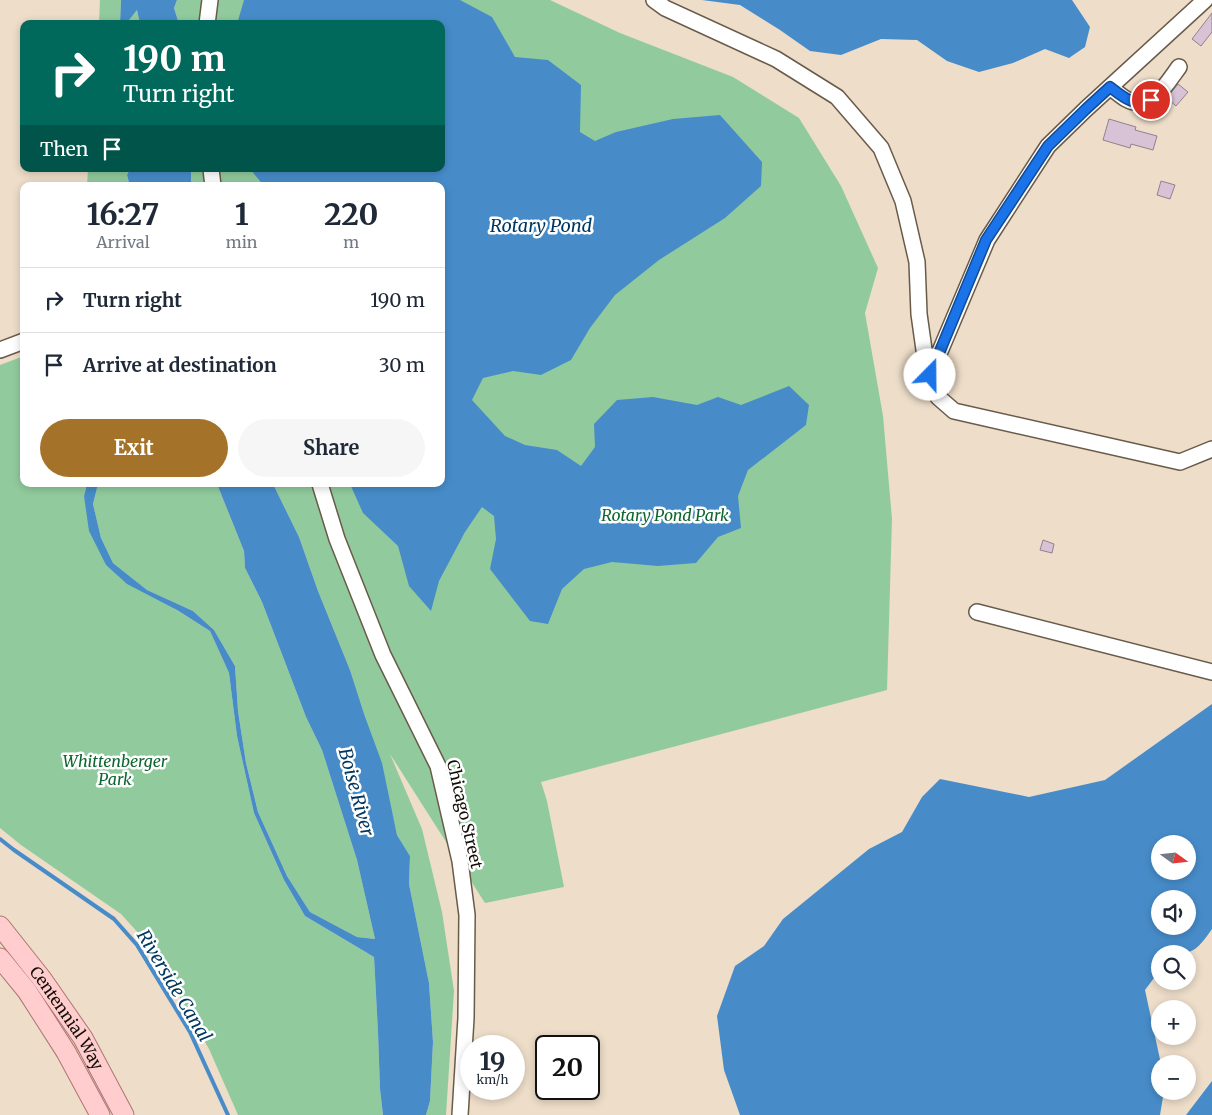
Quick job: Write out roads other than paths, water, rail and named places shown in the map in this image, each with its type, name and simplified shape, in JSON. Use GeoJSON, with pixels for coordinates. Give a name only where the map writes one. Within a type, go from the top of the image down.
{"type":"FeatureCollection","features":[{"type":"Feature","properties":{"kind":"main road","name":"Centennial Way"},"geometry":{"type":"LineString","coordinates":[[0,926],[42,979],[83,1038],[124,1115]]}},
{"type":"Feature","properties":{"kind":"main road","name":"Centennial Way"},"geometry":{"type":"LineString","coordinates":[[0,958],[27,991],[66,1052],[100,1115]]}},
{"type":"Feature","properties":{"kind":"street"},"geometry":{"type":"LineString","coordinates":[[208,20],[210,0]]}},
{"type":"Feature","properties":{"kind":"street"},"geometry":{"type":"LineString","coordinates":[[654,0],[665,8],[776,59],[837,97],[881,148],[903,201],[917,262],[919,314],[926,364],[938,397],[954,411],[1180,462],[1212,449]]}},
{"type":"Feature","properties":{"kind":"street"},"geometry":{"type":"LineString","coordinates":[[930,375],[986,240],[1048,146],[1205,0]]}},
{"type":"Feature","properties":{"kind":"street"},"geometry":{"type":"LineString","coordinates":[[1110,87],[1126,99],[1142,103],[1156,96],[1179,67]]}},
{"type":"Feature","properties":{"kind":"street"},"geometry":{"type":"LineString","coordinates":[[0,350],[20,342]]}},
{"type":"Feature","properties":{"kind":"street","name":"Chicago Street"},"geometry":{"type":"LineString","coordinates":[[321,487],[338,539],[384,655],[438,766],[458,853],[467,915],[466,1018],[460,1115]]}},
{"type":"Feature","properties":{"kind":"street"},"geometry":{"type":"LineString","coordinates":[[977,612],[1212,672]]}},
{"type":"Feature","properties":{"kind":"water"},"geometry":{"type":"Polygon","coordinates":[[[121,0],[177,0],[174,8],[178,20],[139,20],[137,10],[129,20],[120,20],[121,0]]]}},
{"type":"Feature","properties":{"kind":"water","name":"Rotary Pond"},"geometry":{"type":"Polygon","coordinates":[[[244,0],[460,0],[492,17],[515,57],[548,60],[581,85],[580,132],[595,141],[616,132],[673,119],[720,115],[762,162],[761,186],[725,218],[659,260],[615,295],[590,328],[571,360],[541,375],[513,371],[483,378],[472,400],[505,436],[525,445],[557,450],[581,466],[595,447],[594,424],[617,400],[653,397],[697,405],[718,397],[741,405],[789,386],[809,405],[806,425],[748,470],[738,496],[741,528],[718,537],[696,563],[658,566],[612,562],[584,569],[562,589],[548,624],[530,621],[490,569],[496,539],[494,516],[482,507],[465,532],[439,581],[431,611],[409,586],[398,546],[363,513],[351,487],[445,487],[445,182],[261,182],[252,172],[445,172],[445,20],[238,20],[244,0]]]}},
{"type":"Feature","properties":{"kind":"water"},"geometry":{"type":"Polygon","coordinates":[[[702,0],[1072,0],[1090,27],[1085,47],[1069,58],[1045,49],[1013,63],[979,72],[947,61],[917,40],[881,39],[841,55],[810,51],[740,5],[702,0]]]}},
{"type":"Feature","properties":{"kind":"water"},"geometry":{"type":"Polygon","coordinates":[[[128,172],[191,172],[191,182],[129,182],[127,175],[128,172]]]}},
{"type":"Feature","properties":{"kind":"water","name":"Boise River"},"geometry":{"type":"Polygon","coordinates":[[[86,487],[97,487],[93,504],[101,538],[113,563],[147,590],[193,611],[214,630],[235,666],[238,711],[246,763],[258,812],[287,876],[310,912],[357,937],[375,939],[357,860],[322,750],[306,717],[262,602],[245,568],[244,551],[218,487],[274,487],[299,537],[318,591],[350,670],[382,763],[397,835],[410,856],[409,884],[429,983],[433,1042],[430,1101],[426,1115],[383,1115],[380,1089],[374,957],[305,916],[284,880],[254,813],[237,736],[229,673],[210,631],[177,610],[127,584],[106,565],[89,531],[84,496],[86,487]]]}},
{"type":"Feature","properties":{"kind":"water"},"geometry":{"type":"Polygon","coordinates":[[[1212,704],[1212,929],[1196,948],[1196,945],[1151,945],[1151,982],[1145,990],[1151,1018],[1151,1045],[1157,1045],[1159,1055],[1151,1055],[1151,1100],[1162,1100],[1160,1115],[740,1115],[724,1070],[717,1016],[735,966],[764,946],[783,919],[869,849],[902,832],[922,797],[940,779],[1029,797],[1105,780],[1212,704]]]}},
{"type":"Feature","properties":{"kind":"water"},"geometry":{"type":"Polygon","coordinates":[[[1212,1081],[1212,1115],[1186,1115],[1212,1081]]]}},
{"type":"Feature","properties":{"kind":"waterway","name":"Riverside Canal"},"geometry":{"type":"LineString","coordinates":[[0,839],[114,919],[137,945],[190,1032],[228,1115]]}},
{"type":"Feature","properties":{"kind":"park label","name":"Rotary Pond Park"},"geometry":{"type":"Point","coordinates":[665,515]}},
{"type":"Feature","properties":{"kind":"park label","name":"Whittenberger Park"},"geometry":{"type":"Point","coordinates":[115,770]}}]}
